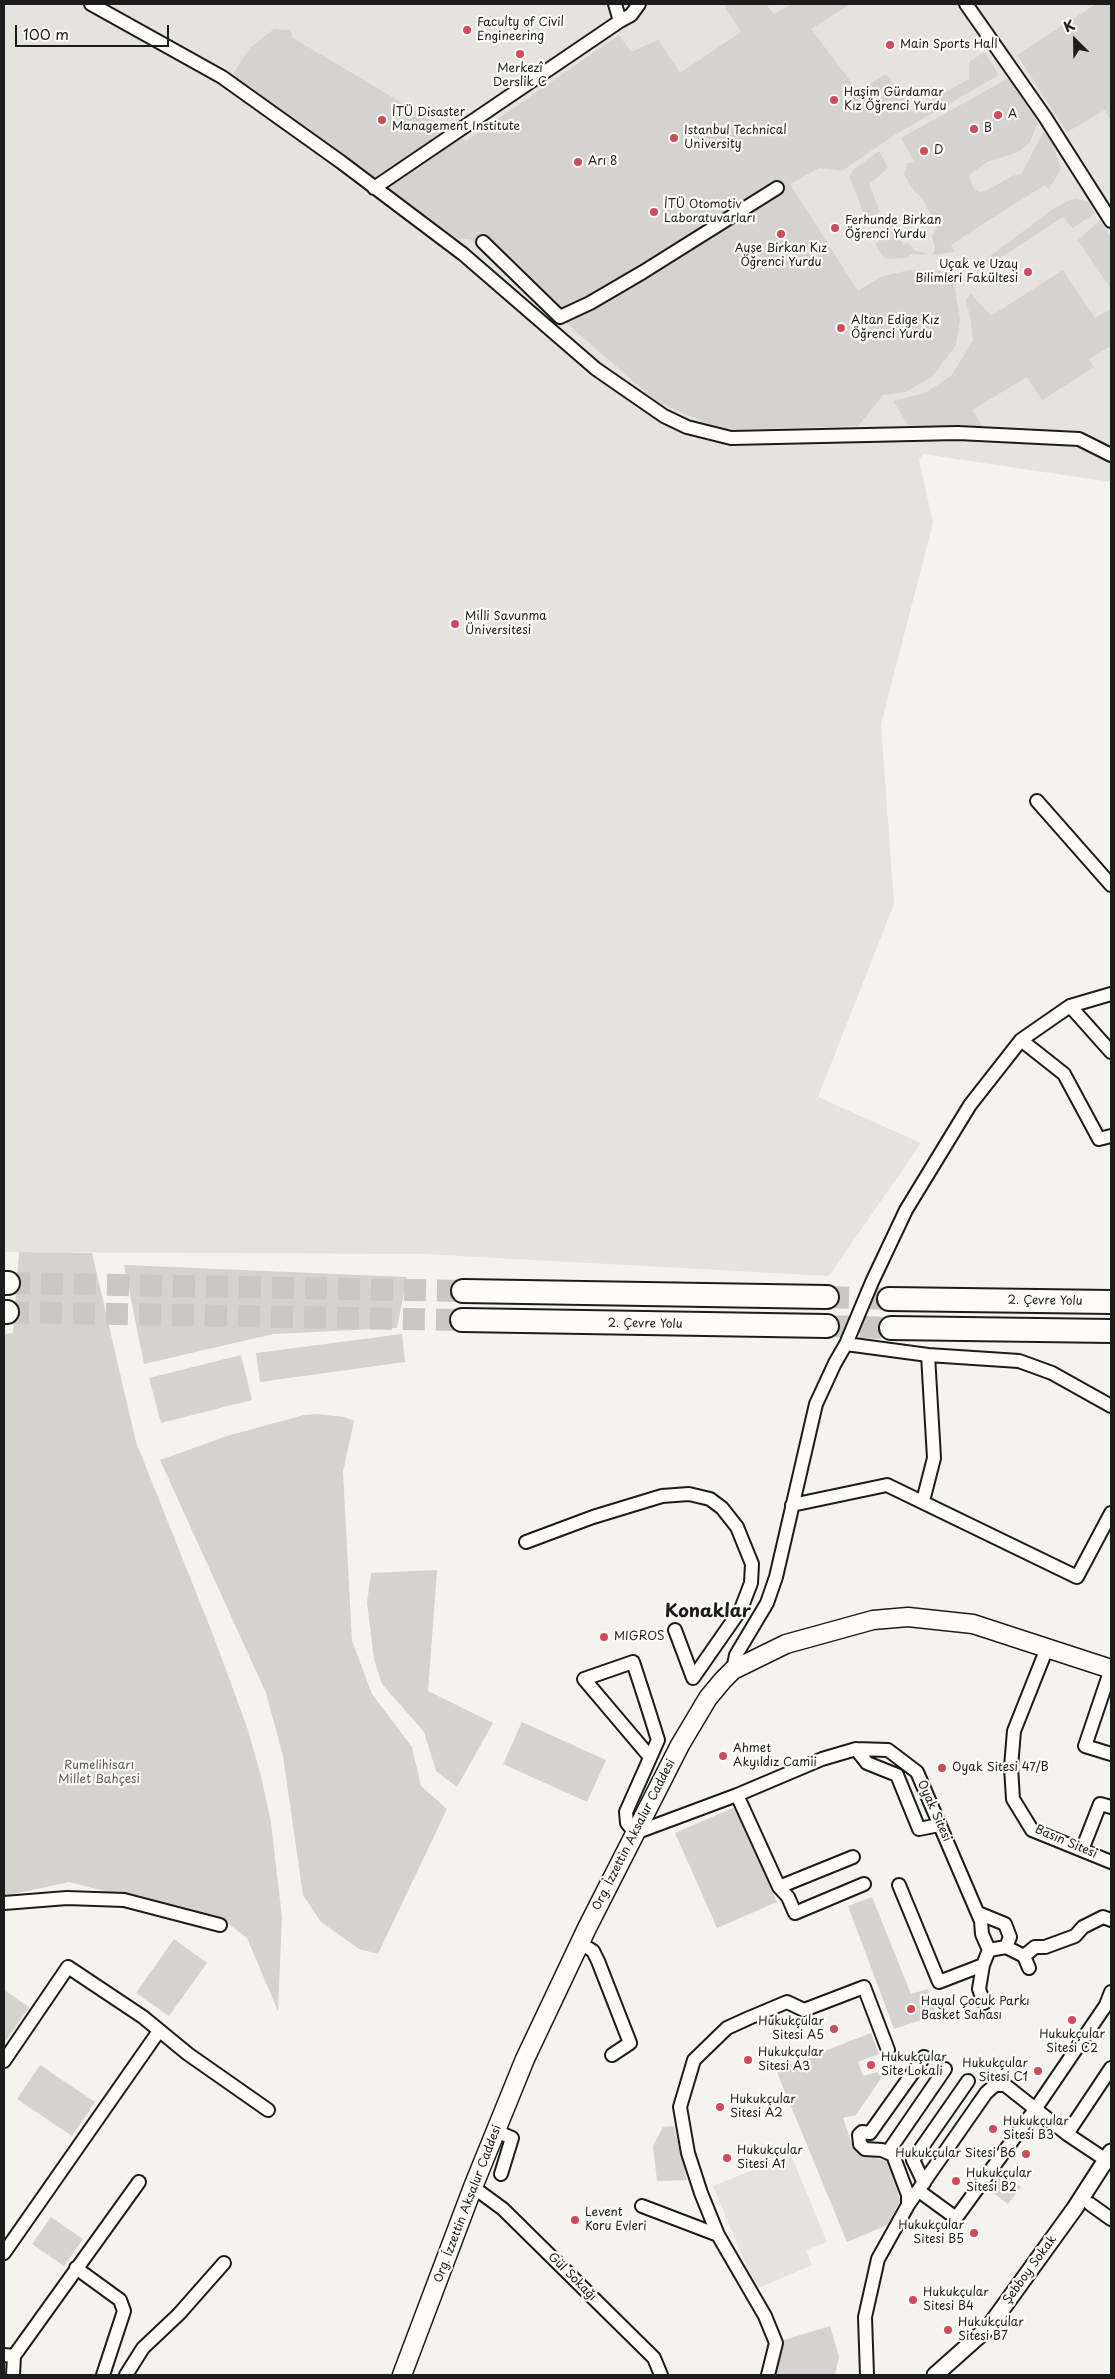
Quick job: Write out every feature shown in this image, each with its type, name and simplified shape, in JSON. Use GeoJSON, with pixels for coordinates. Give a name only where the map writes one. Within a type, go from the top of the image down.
{"type":"FeatureCollection","features":[{"type":"Feature","properties":{"kind":"highway"},"geometry":{"type":"LineString","coordinates":[[463,1291],[827,1297]]}},
{"type":"Feature","properties":{"kind":"highway","name":"2. Çevre Yolu"},"geometry":{"type":"LineString","coordinates":[[890,1299],[1111,1302]]}},
{"type":"Feature","properties":{"kind":"highway","name":"2. Çevre Yolu"},"geometry":{"type":"LineString","coordinates":[[462,1320],[827,1326]]}},
{"type":"Feature","properties":{"kind":"highway"},"geometry":{"type":"LineString","coordinates":[[891,1328],[1111,1331]]}},
{"type":"Feature","properties":{"kind":"main road","name":"Org. İzzettin Aksalur Caddesi"},"geometry":{"type":"LineString","coordinates":[[402,2375],[473,2187],[525,2059],[580,1943],[680,1745],[708,1698],[733,1670],[786,1644],[828,1630],[891,1618],[947,1619],[973,1624],[1111,1669]]}},
{"type":"Feature","properties":{"kind":"street"},"geometry":{"type":"LineString","coordinates":[[91,4],[222,77],[464,254],[596,369],[664,416],[688,427],[731,438],[879,434],[1004,434],[1079,439],[1108,449]]}},
{"type":"Feature","properties":{"kind":"street"},"geometry":{"type":"LineString","coordinates":[[615,4],[620,21]]}},
{"type":"Feature","properties":{"kind":"street"},"geometry":{"type":"LineString","coordinates":[[374,188],[630,15],[639,4]]}},
{"type":"Feature","properties":{"kind":"street"},"geometry":{"type":"LineString","coordinates":[[966,4],[1045,117],[1111,221]]}},
{"type":"Feature","properties":{"kind":"street"},"geometry":{"type":"LineString","coordinates":[[483,242],[560,317],[590,303],[635,277],[777,188]]}},
{"type":"Feature","properties":{"kind":"street"},"geometry":{"type":"LineString","coordinates":[[1037,800],[1111,885]]}},
{"type":"Feature","properties":{"kind":"street"},"geometry":{"type":"LineString","coordinates":[[733,1670],[736,1655],[771,1593],[816,1404],[846,1344],[872,1282],[906,1210],[970,1105],[1021,1040],[1070,1006],[1111,994]]}},
{"type":"Feature","properties":{"kind":"street"},"geometry":{"type":"LineString","coordinates":[[1070,1006],[1111,1052]]}},
{"type":"Feature","properties":{"kind":"street"},"geometry":{"type":"LineString","coordinates":[[1021,1040],[1064,1074],[1099,1139],[1111,1136]]}},
{"type":"Feature","properties":{"kind":"street"},"geometry":{"type":"LineString","coordinates":[[846,1344],[928,1355],[1019,1361],[1052,1373],[1111,1406]]}},
{"type":"Feature","properties":{"kind":"street"},"geometry":{"type":"LineString","coordinates":[[923,1501],[934,1458],[928,1355]]}},
{"type":"Feature","properties":{"kind":"street"},"geometry":{"type":"LineString","coordinates":[[792,1505],[887,1484],[1077,1577],[1111,1513]]}},
{"type":"Feature","properties":{"kind":"street"},"geometry":{"type":"LineString","coordinates":[[526,1542],[593,1517],[662,1496],[689,1494],[710,1499],[722,1508],[737,1527],[752,1564],[751,1583],[741,1609],[693,1678],[675,1630]]}},
{"type":"Feature","properties":{"kind":"street","name":"Basın Sitesi"},"geometry":{"type":"LineString","coordinates":[[1047,1648],[1014,1731],[1011,1767],[1013,1799],[1032,1830],[1111,1862]]}},
{"type":"Feature","properties":{"kind":"street"},"geometry":{"type":"LineString","coordinates":[[635,1833],[627,1823],[626,1812],[658,1740],[633,1662],[584,1678],[650,1757]]}},
{"type":"Feature","properties":{"kind":"street"},"geometry":{"type":"LineString","coordinates":[[1111,1669],[1085,1746],[1111,1754]]}},
{"type":"Feature","properties":{"kind":"street"},"geometry":{"type":"LineString","coordinates":[[856,1749],[867,1763],[897,1775],[919,1828],[940,1825]]}},
{"type":"Feature","properties":{"kind":"street","name":"Oyak Sitesi"},"geometry":{"type":"LineString","coordinates":[[635,1833],[737,1796],[822,1759],[856,1749],[888,1750],[917,1772],[978,1913],[982,1934],[990,1950]]}},
{"type":"Feature","properties":{"kind":"street"},"geometry":{"type":"LineString","coordinates":[[737,1796],[779,1888],[788,1897],[795,1914],[864,1884]]}},
{"type":"Feature","properties":{"kind":"street"},"geometry":{"type":"LineString","coordinates":[[1082,1850],[1100,1804],[1111,1807]]}},
{"type":"Feature","properties":{"kind":"street"},"geometry":{"type":"LineString","coordinates":[[779,1888],[853,1857]]}},
{"type":"Feature","properties":{"kind":"street"},"geometry":{"type":"LineString","coordinates":[[899,1885],[939,1982],[984,1965]]}},
{"type":"Feature","properties":{"kind":"street"},"geometry":{"type":"LineString","coordinates":[[4,1903],[67,1898],[124,1900],[220,1925]]}},
{"type":"Feature","properties":{"kind":"street"},"geometry":{"type":"LineString","coordinates":[[978,1913],[1005,1924],[1010,1937],[1006,1946]]}},
{"type":"Feature","properties":{"kind":"street"},"geometry":{"type":"LineString","coordinates":[[1024,1956],[1036,1947],[1045,1947],[1074,1936],[1084,1927],[1103,1917],[1111,1920]]}},
{"type":"Feature","properties":{"kind":"street"},"geometry":{"type":"LineString","coordinates":[[580,1943],[593,1952],[598,1960],[630,2043],[612,2056]]}},
{"type":"Feature","properties":{"kind":"street"},"geometry":{"type":"LineString","coordinates":[[984,2003],[979,1990],[984,1965],[990,1950],[1006,1946],[1024,1956],[1029,1968]]}},
{"type":"Feature","properties":{"kind":"street"},"geometry":{"type":"LineString","coordinates":[[4,2061],[68,1967],[143,2017],[188,2054],[268,2110]]}},
{"type":"Feature","properties":{"kind":"street"},"geometry":{"type":"LineString","coordinates":[[768,2375],[776,2344],[765,2316],[718,2235],[701,2193],[688,2153],[680,2107],[694,2060],[727,2028],[787,2002],[804,2010],[864,1987],[888,2050]]}},
{"type":"Feature","properties":{"kind":"street"},"geometry":{"type":"LineString","coordinates":[[968,2081],[913,2160],[921,2187],[956,2218],[1036,2108],[1106,2005],[1111,1992]]}},
{"type":"Feature","properties":{"kind":"street"},"geometry":{"type":"LineString","coordinates":[[4,2253],[159,2031]]}},
{"type":"Feature","properties":{"kind":"street"},"geometry":{"type":"LineString","coordinates":[[908,2205],[908,2195],[896,2161],[888,2152],[865,2149],[860,2144],[859,2135],[862,2132],[870,2132],[924,2057]]}},
{"type":"Feature","properties":{"kind":"street"},"geometry":{"type":"LineString","coordinates":[[1067,2134],[1111,2068]]}},
{"type":"Feature","properties":{"kind":"street"},"geometry":{"type":"LineString","coordinates":[[888,2152],[945,2069]]}},
{"type":"Feature","properties":{"kind":"street"},"geometry":{"type":"LineString","coordinates":[[867,2375],[864,2317],[872,2282],[885,2243],[908,2205],[986,2093],[996,2085],[1005,2085],[1067,2134],[1108,2156]]}},
{"type":"Feature","properties":{"kind":"street"},"geometry":{"type":"LineString","coordinates":[[496,2131],[512,2138],[502,2174]]}},
{"type":"Feature","properties":{"kind":"street","name":"Şebboy Sokak"},"geometry":{"type":"LineString","coordinates":[[935,2375],[989,2327],[1075,2208],[1108,2156]]}},
{"type":"Feature","properties":{"kind":"street"},"geometry":{"type":"LineString","coordinates":[[13,2375],[9,2356],[138,2182]]}},
{"type":"Feature","properties":{"kind":"street","name":"Gül Sokağı"},"geometry":{"type":"LineString","coordinates":[[473,2187],[503,2209],[654,2358],[661,2375]]}},
{"type":"Feature","properties":{"kind":"street"},"geometry":{"type":"LineString","coordinates":[[1090,2204],[1111,2219]]}},
{"type":"Feature","properties":{"kind":"street"},"geometry":{"type":"LineString","coordinates":[[642,2206],[718,2235]]}},
{"type":"Feature","properties":{"kind":"street"},"geometry":{"type":"LineString","coordinates":[[126,2375],[143,2348],[179,2314],[224,2264]]}},
{"type":"Feature","properties":{"kind":"street"},"geometry":{"type":"LineString","coordinates":[[76,2268],[120,2300],[124,2311],[103,2375]]}},
{"type":"Feature","properties":{"kind":"shaded area","name":"Milli Savunma Üniversitesi"},"geometry":{"type":"Polygon","coordinates":[[[4,4],[1111,4],[1111,482],[923,454],[919,460],[933,523],[881,724],[894,904],[818,1097],[921,1143],[829,1276],[424,1254],[4,1252],[4,4]]]}},
{"type":"Feature","properties":{"kind":"shaded area"},"geometry":{"type":"Polygon","coordinates":[[[791,2155],[827,2242],[806,2250],[812,2265],[756,2289],[713,2186],[791,2155]]]}},
{"type":"Feature","properties":{"kind":"green space"},"geometry":{"type":"Polygon","coordinates":[[[723,4],[766,4],[774,14],[792,4],[850,4],[811,29],[858,91],[886,74],[912,111],[969,79],[969,62],[984,52],[999,75],[896,134],[842,171],[819,168],[790,184],[858,291],[880,277],[909,270],[952,272],[960,318],[956,345],[932,377],[905,392],[883,395],[858,426],[721,430],[656,401],[470,239],[458,239],[389,193],[230,78],[250,48],[274,29],[290,30],[293,38],[466,141],[619,35],[631,52],[658,40],[680,73],[741,32],[723,4]]]}},
{"type":"Feature","properties":{"kind":"green space"},"geometry":{"type":"Polygon","coordinates":[[[1096,4],[1111,4],[1111,121],[1105,110],[1067,132],[1017,55],[1096,4]]]}},
{"type":"Feature","properties":{"kind":"green space"},"geometry":{"type":"Polygon","coordinates":[[[1009,78],[1038,122],[1030,142],[1018,152],[987,162],[969,175],[972,186],[979,192],[988,190],[1012,176],[1021,174],[1044,131],[1053,145],[1061,169],[1049,189],[1045,185],[951,245],[954,252],[933,255],[935,248],[932,236],[937,228],[922,198],[914,191],[904,174],[908,163],[915,163],[901,138],[1009,78]]]}},
{"type":"Feature","properties":{"kind":"green space"},"geometry":{"type":"Polygon","coordinates":[[[879,151],[888,168],[869,184],[880,212],[866,219],[849,176],[854,169],[879,151]]]}},
{"type":"Feature","properties":{"kind":"green space"},"geometry":{"type":"Polygon","coordinates":[[[1075,198],[1088,202],[1095,213],[1073,228],[1063,217],[986,267],[986,259],[1056,207],[1075,198]]]}},
{"type":"Feature","properties":{"kind":"green space"},"geometry":{"type":"Polygon","coordinates":[[[1100,220],[1111,238],[1111,289],[1078,240],[1100,220]]]}},
{"type":"Feature","properties":{"kind":"green space"},"geometry":{"type":"Polygon","coordinates":[[[892,225],[903,245],[908,243],[916,251],[928,255],[910,254],[908,258],[885,259],[875,244],[887,235],[884,228],[892,225]]]}},
{"type":"Feature","properties":{"kind":"green space"},"geometry":{"type":"Polygon","coordinates":[[[1063,270],[1095,318],[1111,309],[1111,346],[1089,359],[1094,367],[1042,400],[1027,377],[972,410],[983,427],[908,425],[893,401],[925,393],[951,376],[973,341],[966,300],[971,294],[991,316],[1063,270]]]}},
{"type":"Feature","properties":{"kind":"green space","name":"Rumelihisarı Millet Bahçesi"},"geometry":{"type":"Polygon","coordinates":[[[19,1252],[92,1253],[136,1442],[215,1640],[248,1730],[261,1776],[271,1823],[282,1917],[278,2011],[247,1938],[226,1922],[69,1882],[4,1896],[4,1334],[13,1333],[19,1252]]]}},
{"type":"Feature","properties":{"kind":"green space"},"geometry":{"type":"Polygon","coordinates":[[[124,1265],[407,1277],[397,1328],[273,1334],[144,1364],[124,1265]]]}},
{"type":"Feature","properties":{"kind":"green space"},"geometry":{"type":"Polygon","coordinates":[[[402,1334],[405,1362],[260,1382],[256,1353],[402,1334]]]}},
{"type":"Feature","properties":{"kind":"green space"},"geometry":{"type":"Polygon","coordinates":[[[241,1355],[252,1400],[161,1423],[149,1378],[241,1355]]]}},
{"type":"Feature","properties":{"kind":"green space"},"geometry":{"type":"Polygon","coordinates":[[[316,1414],[344,1417],[354,1421],[343,1472],[352,1641],[372,1694],[412,1747],[421,1786],[447,1809],[378,1954],[359,1949],[321,1922],[303,1895],[283,1756],[266,1693],[160,1460],[227,1436],[304,1415],[316,1414]]]}},
{"type":"Feature","properties":{"kind":"green space"},"geometry":{"type":"Polygon","coordinates":[[[437,1570],[428,1691],[493,1723],[457,1787],[436,1771],[424,1732],[382,1684],[374,1659],[367,1603],[371,1573],[437,1570]]]}},
{"type":"Feature","properties":{"kind":"green space"},"geometry":{"type":"Polygon","coordinates":[[[522,1722],[606,1760],[587,1802],[503,1764],[522,1722]]]}},
{"type":"Feature","properties":{"kind":"green space"},"geometry":{"type":"Polygon","coordinates":[[[735,1807],[777,1902],[717,1928],[675,1833],[735,1807]]]}},
{"type":"Feature","properties":{"kind":"green space"},"geometry":{"type":"Polygon","coordinates":[[[872,1897],[911,1994],[928,1989],[937,2015],[894,2029],[848,1906],[872,1897]]]}},
{"type":"Feature","properties":{"kind":"green space"},"geometry":{"type":"Polygon","coordinates":[[[174,1939],[207,1963],[169,2016],[136,1993],[174,1939]]]}},
{"type":"Feature","properties":{"kind":"green space"},"geometry":{"type":"Polygon","coordinates":[[[4,1990],[29,2007],[6,2041],[4,2039],[4,1990]]]}},
{"type":"Feature","properties":{"kind":"green space"},"geometry":{"type":"Polygon","coordinates":[[[871,2033],[879,2054],[858,2062],[863,2076],[877,2072],[882,2077],[856,2115],[843,2118],[852,2144],[862,2155],[889,2161],[900,2201],[887,2225],[847,2242],[776,2070],[871,2033]]]}},
{"type":"Feature","properties":{"kind":"green space"},"geometry":{"type":"Polygon","coordinates":[[[40,2065],[95,2102],[72,2136],[17,2099],[40,2065]]]}},
{"type":"Feature","properties":{"kind":"green space"},"geometry":{"type":"Polygon","coordinates":[[[674,2126],[687,2180],[657,2181],[653,2146],[663,2127],[674,2126]]]}},
{"type":"Feature","properties":{"kind":"green space"},"geometry":{"type":"Polygon","coordinates":[[[993,2167],[1021,2187],[1008,2204],[981,2184],[993,2167]]]}},
{"type":"Feature","properties":{"kind":"green space"},"geometry":{"type":"Polygon","coordinates":[[[51,2217],[83,2239],[64,2266],[32,2244],[51,2217]]]}},
{"type":"Feature","properties":{"kind":"green space"},"geometry":{"type":"Polygon","coordinates":[[[830,2326],[839,2357],[835,2375],[774,2375],[778,2366],[781,2341],[830,2326]]]}},
{"type":"Feature","properties":{"kind":"tunnel"},"geometry":{"type":"LineString","coordinates":[[8,1283],[463,1291]]}},
{"type":"Feature","properties":{"kind":"tunnel"},"geometry":{"type":"LineString","coordinates":[[827,1297],[889,1299]]}},
{"type":"Feature","properties":{"kind":"tunnel"},"geometry":{"type":"LineString","coordinates":[[7,1312],[462,1320]]}},
{"type":"Feature","properties":{"kind":"tunnel"},"geometry":{"type":"LineString","coordinates":[[827,1326],[891,1328]]}},
{"type":"Feature","properties":{"kind":"place","name":"Faculty of Civil Engineering"},"geometry":{"type":"Point","coordinates":[467,30]}},
{"type":"Feature","properties":{"kind":"place","name":"Main Sports Hall"},"geometry":{"type":"Point","coordinates":[890,45]}},
{"type":"Feature","properties":{"kind":"place","name":"Merkezî Derslik C"},"geometry":{"type":"Point","coordinates":[520,54]}},
{"type":"Feature","properties":{"kind":"place","name":"Haşim Gürdamar Kız Öğrenci Yurdu"},"geometry":{"type":"Point","coordinates":[834,100]}},
{"type":"Feature","properties":{"kind":"place","name":"A"},"geometry":{"type":"Point","coordinates":[998,115]}},
{"type":"Feature","properties":{"kind":"place","name":"İTÜ Disaster Management Institute"},"geometry":{"type":"Point","coordinates":[382,120]}},
{"type":"Feature","properties":{"kind":"place","name":"B"},"geometry":{"type":"Point","coordinates":[974,129]}},
{"type":"Feature","properties":{"kind":"place","name":"Istanbul Technical University"},"geometry":{"type":"Point","coordinates":[674,138]}},
{"type":"Feature","properties":{"kind":"place","name":"D"},"geometry":{"type":"Point","coordinates":[924,151]}},
{"type":"Feature","properties":{"kind":"place","name":"Arı 8"},"geometry":{"type":"Point","coordinates":[578,162]}},
{"type":"Feature","properties":{"kind":"place","name":"İTÜ Otomotiv Laboratuvarları"},"geometry":{"type":"Point","coordinates":[654,212]}},
{"type":"Feature","properties":{"kind":"place","name":"Ferhunde Birkan Öğrenci Yurdu"},"geometry":{"type":"Point","coordinates":[835,228]}},
{"type":"Feature","properties":{"kind":"place","name":"Ayşe Birkan Kız Öğrenci Yurdu"},"geometry":{"type":"Point","coordinates":[781,234]}},
{"type":"Feature","properties":{"kind":"place","name":"Uçak ve Uzay Bilimleri Fakültesi"},"geometry":{"type":"Point","coordinates":[1028,272]}},
{"type":"Feature","properties":{"kind":"place","name":"Altan Edige Kız Öğrenci Yurdu"},"geometry":{"type":"Point","coordinates":[841,328]}},
{"type":"Feature","properties":{"kind":"place","name":"Milli Savunma Üniversitesi"},"geometry":{"type":"Point","coordinates":[455,624]}},
{"type":"Feature","properties":{"kind":"place","name":"MIGROS"},"geometry":{"type":"Point","coordinates":[604,1637]}},
{"type":"Feature","properties":{"kind":"place","name":"Ahmet Akyıldız Camii"},"geometry":{"type":"Point","coordinates":[723,1756]}},
{"type":"Feature","properties":{"kind":"place","name":"Oyak Sitesi 47/B"},"geometry":{"type":"Point","coordinates":[942,1768]}},
{"type":"Feature","properties":{"kind":"place","name":"Hayal Çocuk Parkı Basket Sahası"},"geometry":{"type":"Point","coordinates":[911,2009]}},
{"type":"Feature","properties":{"kind":"place","name":"Hukukçular Sitesi C2"},"geometry":{"type":"Point","coordinates":[1072,2020]}},
{"type":"Feature","properties":{"kind":"place","name":"Hukukçular Sitesi A5"},"geometry":{"type":"Point","coordinates":[834,2029]}},
{"type":"Feature","properties":{"kind":"place","name":"Hukukçular Sitesi A3"},"geometry":{"type":"Point","coordinates":[748,2060]}},
{"type":"Feature","properties":{"kind":"place","name":"Hukukçular Site Lokali"},"geometry":{"type":"Point","coordinates":[871,2065]}},
{"type":"Feature","properties":{"kind":"place","name":"Hukukçular Sitesi C1"},"geometry":{"type":"Point","coordinates":[1038,2071]}},
{"type":"Feature","properties":{"kind":"place","name":"Hukukçular Sitesi A2"},"geometry":{"type":"Point","coordinates":[720,2107]}},
{"type":"Feature","properties":{"kind":"place","name":"Hukukçular Sitesi B3"},"geometry":{"type":"Point","coordinates":[993,2129]}},
{"type":"Feature","properties":{"kind":"place","name":"Hukukçular Sitesi B6"},"geometry":{"type":"Point","coordinates":[1026,2154]}},
{"type":"Feature","properties":{"kind":"place","name":"Hukukçular Sitesi A1"},"geometry":{"type":"Point","coordinates":[727,2158]}},
{"type":"Feature","properties":{"kind":"place","name":"Hukukçular Sitesi B2"},"geometry":{"type":"Point","coordinates":[956,2181]}},
{"type":"Feature","properties":{"kind":"place","name":"Levent Koru Evleri"},"geometry":{"type":"Point","coordinates":[575,2220]}},
{"type":"Feature","properties":{"kind":"place","name":"Hukukçular Sitesi B5"},"geometry":{"type":"Point","coordinates":[974,2233]}},
{"type":"Feature","properties":{"kind":"place","name":"Hukukçular Sitesi B4"},"geometry":{"type":"Point","coordinates":[913,2300]}},
{"type":"Feature","properties":{"kind":"place","name":"Hukukçular Sitesi B7"},"geometry":{"type":"Point","coordinates":[948,2330]}},
{"type":"Feature","properties":{"kind":"district","name":"Konaklar"},"geometry":{"type":"Point","coordinates":[708,1612]}}]}
